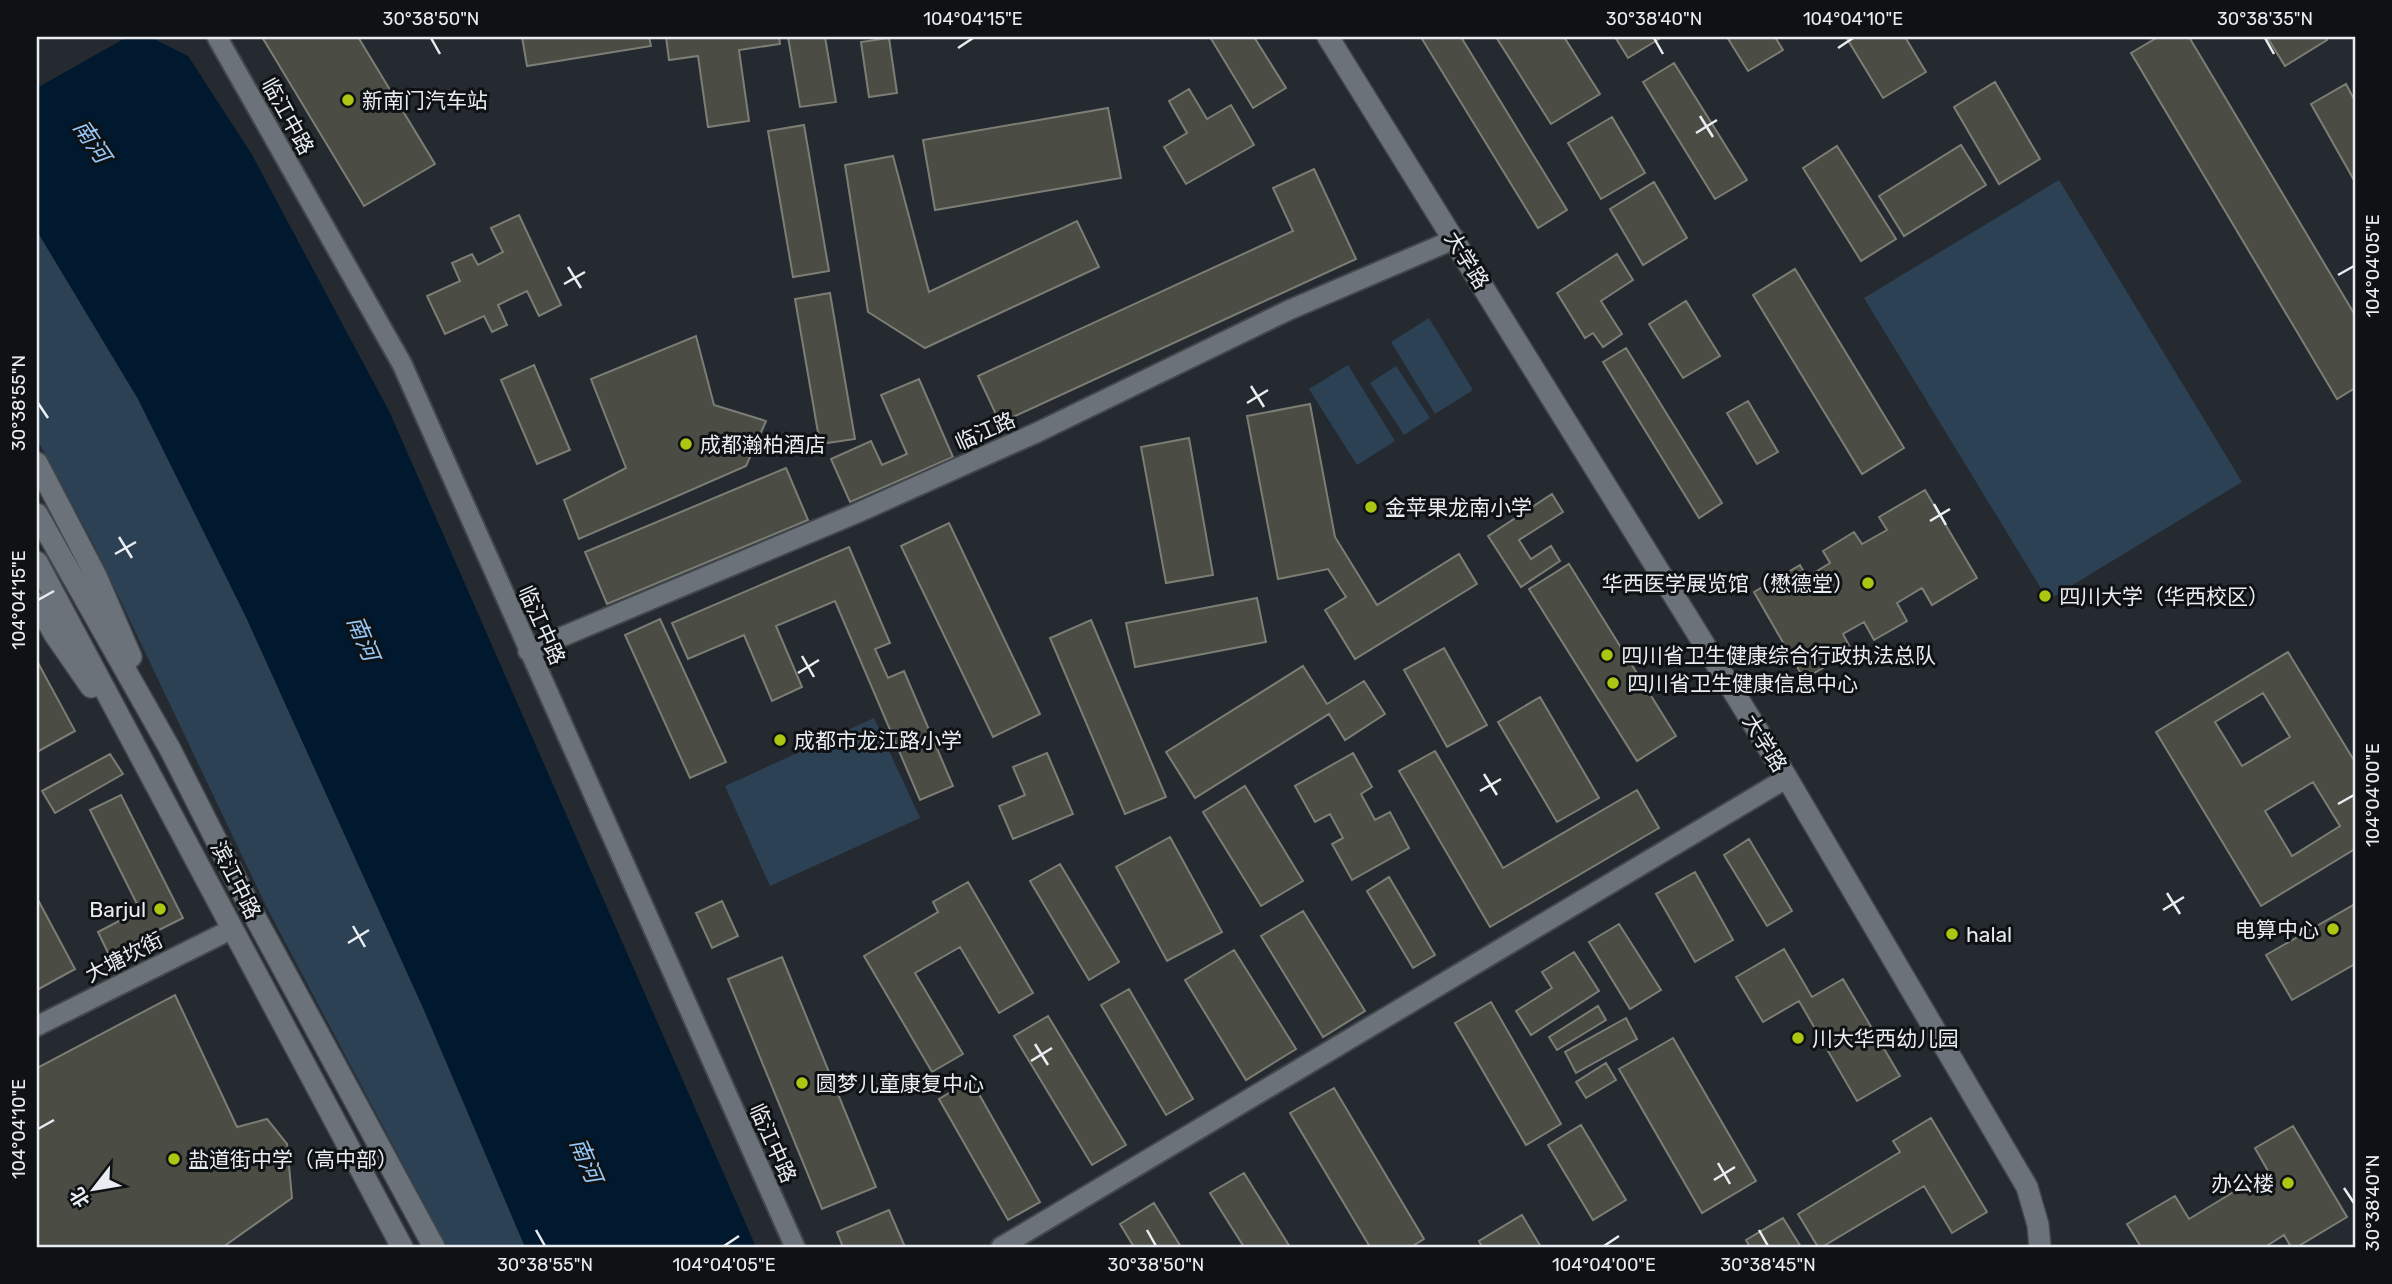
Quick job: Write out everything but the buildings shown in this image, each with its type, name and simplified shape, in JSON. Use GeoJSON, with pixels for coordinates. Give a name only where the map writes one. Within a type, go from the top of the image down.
{"type":"FeatureCollection","features":[{"type":"Feature","properties":{"kind":"main road","name":"大学路"},"geometry":{"type":"LineString","coordinates":[[1328,37],[1787,778],[2027,1187],[2038,1225],[2040,1247]]}},
{"type":"Feature","properties":{"kind":"main road"},"geometry":{"type":"LineString","coordinates":[[37,463],[96,576],[170,749]]}},
{"type":"Feature","properties":{"kind":"main road","name":"滨江中路"},"geometry":{"type":"LineString","coordinates":[[37,514],[170,749],[254,915],[434,1247]]}},
{"type":"Feature","properties":{"kind":"main road","name":"滨江中路"},"geometry":{"type":"LineString","coordinates":[[37,562],[402,1247]]}},
{"type":"Feature","properties":{"kind":"main road"},"geometry":{"type":"LineString","coordinates":[[37,603],[55,635],[145,763]]}},
{"type":"Feature","properties":{"kind":"street","name":"临江中路"},"geometry":{"type":"LineString","coordinates":[[217,37],[402,364],[795,1247]]}},
{"type":"Feature","properties":{"kind":"street","name":"临江路"},"geometry":{"type":"LineString","coordinates":[[528,651],[881,502],[1038,432],[1289,310],[1455,239]]}},
{"type":"Feature","properties":{"kind":"street"},"geometry":{"type":"LineString","coordinates":[[1001,1247],[1787,778]]}},
{"type":"Feature","properties":{"kind":"street","name":"大塘坎街"},"geometry":{"type":"LineString","coordinates":[[37,1026],[232,929]]}},
{"type":"Feature","properties":{"kind":"shaded area"},"geometry":{"type":"Polygon","coordinates":[[[2059,180],[2242,482],[2048,600],[1864,298],[2059,180]]]}},
{"type":"Feature","properties":{"kind":"shaded area"},"geometry":{"type":"Polygon","coordinates":[[[37,231],[138,399],[245,615],[424,1010],[525,1247],[447,1247],[267,908],[94,545],[37,439],[37,231]]]}},
{"type":"Feature","properties":{"kind":"shaded area"},"geometry":{"type":"Polygon","coordinates":[[[1429,318],[1473,390],[1435,414],[1391,342],[1429,318]]]}},
{"type":"Feature","properties":{"kind":"shaded area"},"geometry":{"type":"Polygon","coordinates":[[[1348,365],[1395,441],[1357,465],[1309,389],[1348,365]]]}},
{"type":"Feature","properties":{"kind":"shaded area"},"geometry":{"type":"Polygon","coordinates":[[[1396,366],[1430,418],[1404,435],[1370,383],[1396,366]]]}},
{"type":"Feature","properties":{"kind":"shaded area"},"geometry":{"type":"Polygon","coordinates":[[[874,718],[920,818],[770,886],[725,786],[874,718]]]}},
{"type":"Feature","properties":{"kind":"water","name":"南河"},"geometry":{"type":"Polygon","coordinates":[[[37,37],[150,37],[188,56],[251,153],[390,413],[756,1247],[525,1247],[424,1010],[245,615],[138,399],[37,231],[37,37]]]}},
{"type":"Feature","properties":{"kind":"pier"},"geometry":{"type":"Polygon","coordinates":[[[37,37],[127,37],[37,88],[37,37]]]}},
{"type":"Feature","properties":{"kind":"place","name":"新南门汽车站"},"geometry":{"type":"Point","coordinates":[348,100]}},
{"type":"Feature","properties":{"kind":"place","name":"成都瀚柏酒店"},"geometry":{"type":"Point","coordinates":[686,444]}},
{"type":"Feature","properties":{"kind":"place","name":"金苹果龙南小学"},"geometry":{"type":"Point","coordinates":[1371,507]}},
{"type":"Feature","properties":{"kind":"place","name":"华西医学展览馆（懋德堂）"},"geometry":{"type":"Point","coordinates":[1868,583]}},
{"type":"Feature","properties":{"kind":"place","name":"四川大学（华西校区）"},"geometry":{"type":"Point","coordinates":[2045,596]}},
{"type":"Feature","properties":{"kind":"place","name":"四川省卫生健康综合行政执法总队"},"geometry":{"type":"Point","coordinates":[1607,655]}},
{"type":"Feature","properties":{"kind":"place","name":"四川省卫生健康信息中心"},"geometry":{"type":"Point","coordinates":[1613,683]}},
{"type":"Feature","properties":{"kind":"place","name":"成都市龙江路小学"},"geometry":{"type":"Point","coordinates":[780,740]}},
{"type":"Feature","properties":{"kind":"place","name":"Barjul"},"geometry":{"type":"Point","coordinates":[160,909]}},
{"type":"Feature","properties":{"kind":"place","name":"电算中心"},"geometry":{"type":"Point","coordinates":[2333,929]}},
{"type":"Feature","properties":{"kind":"place","name":"halal"},"geometry":{"type":"Point","coordinates":[1952,934]}},
{"type":"Feature","properties":{"kind":"place","name":"川大华西幼儿园"},"geometry":{"type":"Point","coordinates":[1798,1038]}},
{"type":"Feature","properties":{"kind":"place","name":"圆梦儿童康复中心"},"geometry":{"type":"Point","coordinates":[802,1083]}},
{"type":"Feature","properties":{"kind":"place","name":"盐道街中学（高中部）"},"geometry":{"type":"Point","coordinates":[174,1159]}},
{"type":"Feature","properties":{"kind":"place","name":"办公楼"},"geometry":{"type":"Point","coordinates":[2288,1183]}}]}
